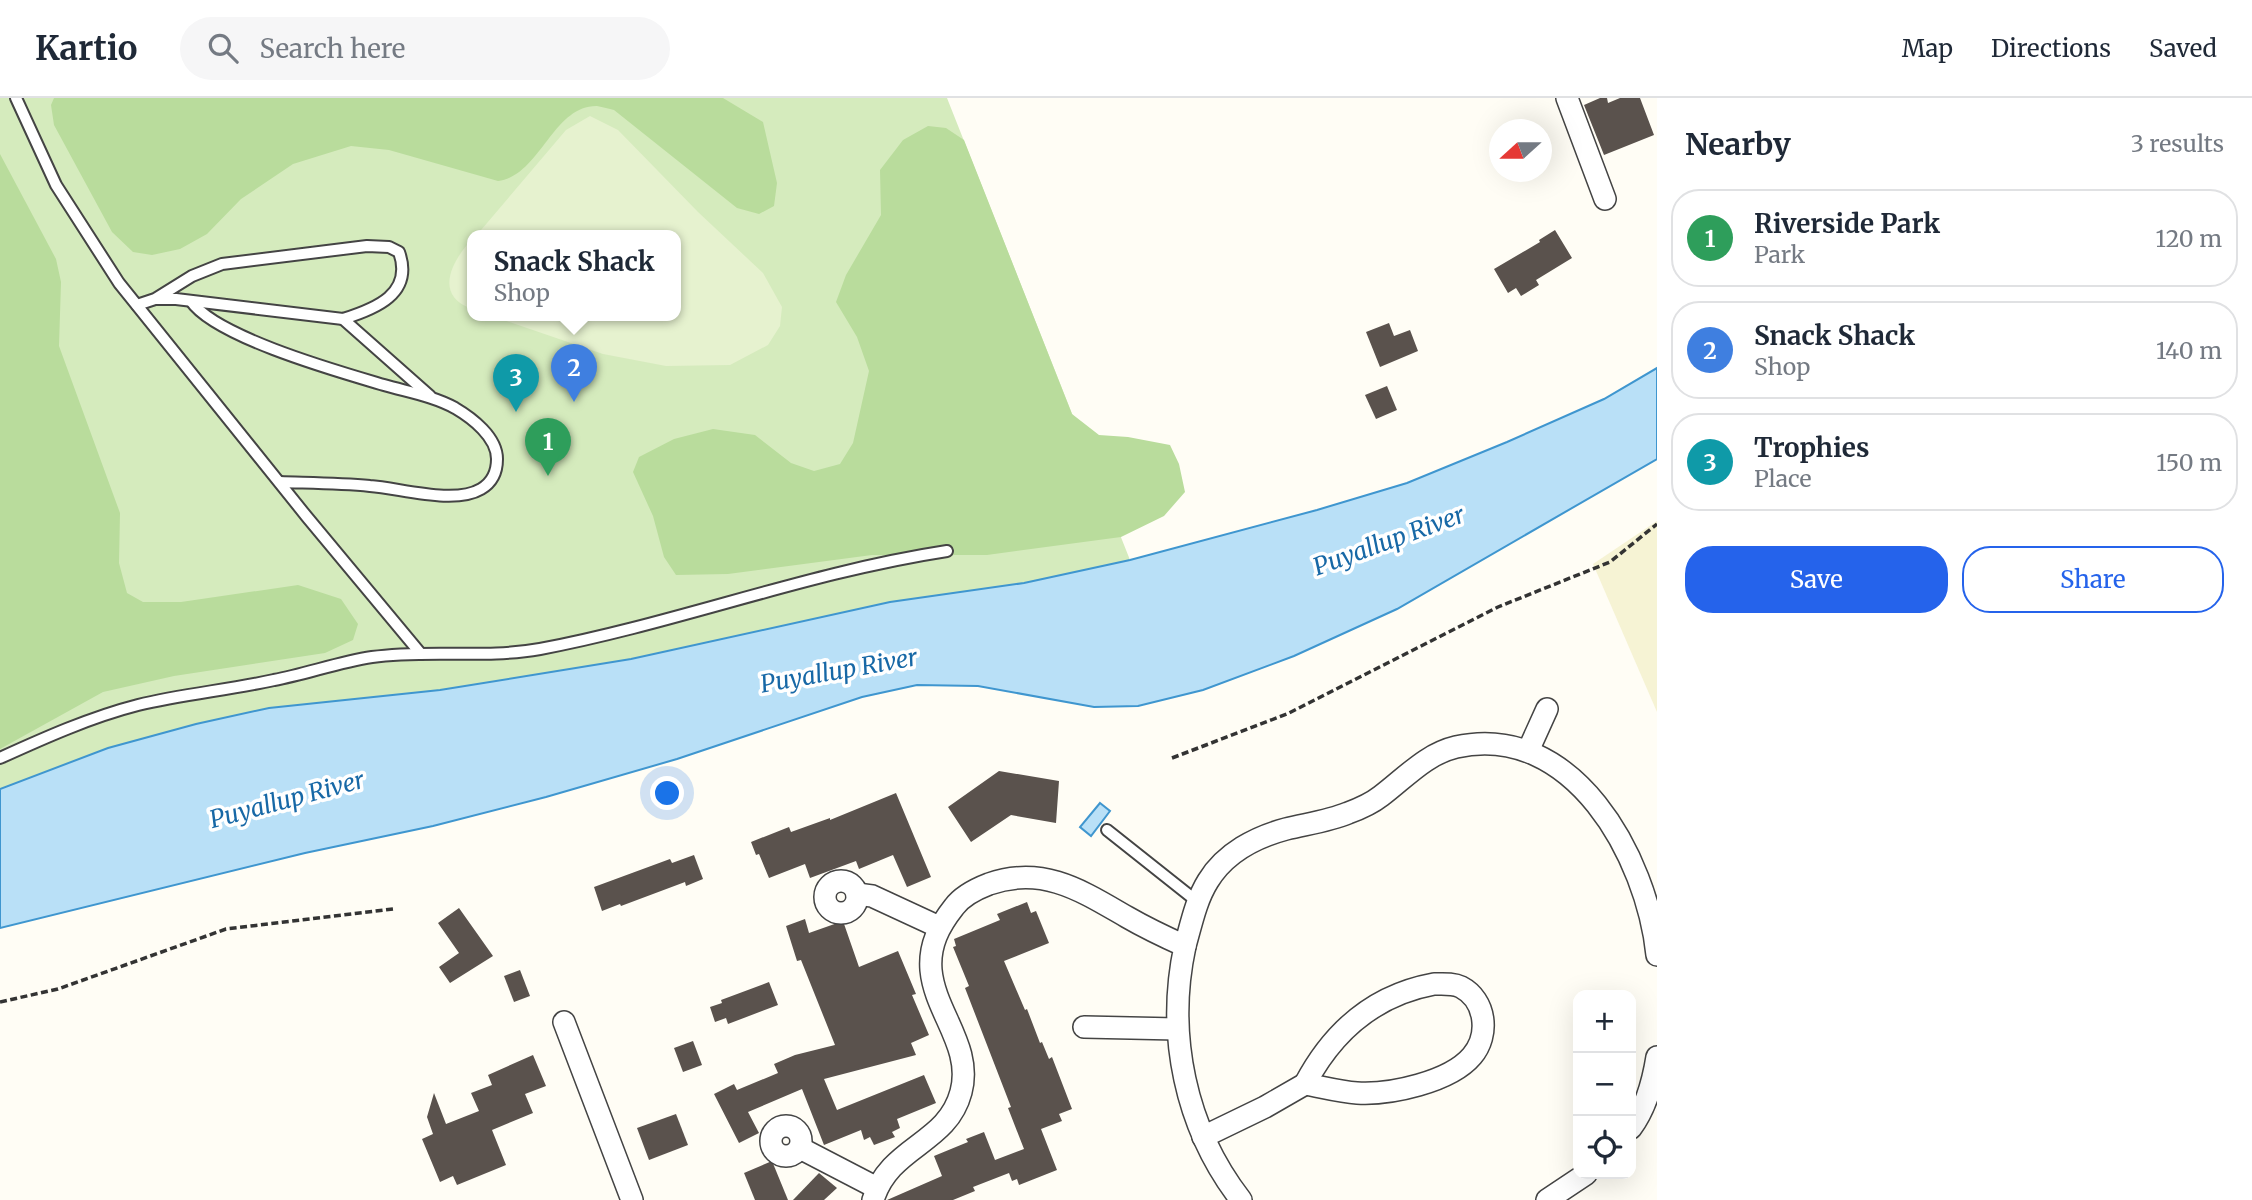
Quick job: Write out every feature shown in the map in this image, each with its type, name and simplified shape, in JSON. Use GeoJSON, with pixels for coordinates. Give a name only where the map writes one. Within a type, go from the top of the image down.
{"type":"FeatureCollection","features":[{"type":"Feature","properties":{"kind":"street"},"geometry":{"type":"LineString","coordinates":[[1567,98],[1605,199]]}},
{"type":"Feature","properties":{"kind":"street"},"geometry":{"type":"LineString","coordinates":[[1528,751],[1547,709]]}},
{"type":"Feature","properties":{"kind":"street"},"geometry":{"type":"LineString","coordinates":[[1241,1200],[1203,1137],[1183,1074],[1177,1029],[1177,996],[1185,946],[1208,880],[1230,857],[1257,838],[1346,814],[1378,799],[1434,754],[1457,747],[1479,745],[1528,751],[1553,763],[1577,783],[1609,822],[1638,877],[1657,955]]}},
{"type":"Feature","properties":{"kind":"street"},"geometry":{"type":"LineString","coordinates":[[800,1148],[875,1194],[886,1172],[897,1160],[938,1130],[948,1119],[961,1091],[963,1062],[948,1017],[935,991],[931,969],[933,945],[939,927],[958,902],[979,888],[1010,879],[1035,877],[1055,881],[1091,895],[1185,946]]}},
{"type":"Feature","properties":{"kind":"street"},"geometry":{"type":"LineString","coordinates":[[857,894],[872,896],[939,927]]}},
{"type":"Feature","properties":{"kind":"street"},"geometry":{"type":"LineString","coordinates":[[1203,1137],[1305,1084],[1317,1060],[1346,1027],[1366,1010],[1394,995],[1422,986],[1458,985],[1478,1003],[1483,1017],[1479,1045],[1471,1057],[1460,1066],[1442,1075],[1416,1085],[1384,1092],[1339,1091],[1305,1084]]}},
{"type":"Feature","properties":{"kind":"street"},"geometry":{"type":"LineString","coordinates":[[564,1022],[632,1200]]}},
{"type":"Feature","properties":{"kind":"street"},"geometry":{"type":"LineString","coordinates":[[1084,1027],[1177,1029]]}},
{"type":"Feature","properties":{"kind":"street"},"geometry":{"type":"LineString","coordinates":[[1643,1120],[1657,1057]]}},
{"type":"Feature","properties":{"kind":"street"},"geometry":{"type":"LineString","coordinates":[[1547,1200],[1578,1179]]}},
{"type":"Feature","properties":{"kind":"lane"},"geometry":{"type":"LineString","coordinates":[[16,98],[56,185],[119,283],[421,654]]}},
{"type":"Feature","properties":{"kind":"lane"},"geometry":{"type":"LineString","coordinates":[[137,305],[155,299],[192,276],[222,264],[378,245],[399,252],[404,270],[398,286],[388,299],[342,319],[155,299]]}},
{"type":"Feature","properties":{"kind":"lane"},"geometry":{"type":"LineString","coordinates":[[191,301],[197,310],[211,321],[245,337],[326,368],[432,398],[454,408],[477,423],[498,454],[497,471],[491,482],[480,490],[462,495],[372,486],[280,482]]}},
{"type":"Feature","properties":{"kind":"lane"},"geometry":{"type":"LineString","coordinates":[[342,319],[432,398]]}},
{"type":"Feature","properties":{"kind":"lane"},"geometry":{"type":"LineString","coordinates":[[0,758],[103,716],[139,705],[274,680],[372,657],[451,653],[488,655],[538,649],[622,632],[875,563],[947,551]]}},
{"type":"Feature","properties":{"kind":"lane"},"geometry":{"type":"LineString","coordinates":[[1107,830],[1199,903]]}},
{"type":"Feature","properties":{"kind":"path"},"geometry":{"type":"LineString","coordinates":[[1172,758],[1287,714],[1498,607],[1610,562],[1657,524]]}},
{"type":"Feature","properties":{"kind":"path"},"geometry":{"type":"LineString","coordinates":[[0,1002],[58,989],[226,929],[393,909]]}},
{"type":"Feature","properties":{"kind":"shaded area"},"geometry":{"type":"Polygon","coordinates":[[[1657,521],[1657,712],[1593,564],[1657,521]]]}},
{"type":"Feature","properties":{"kind":"green space"},"geometry":{"type":"Polygon","coordinates":[[[0,98],[947,98],[1130,560],[1024,583],[890,602],[631,659],[440,690],[269,708],[108,748],[0,789],[0,98]]]}},
{"type":"Feature","properties":{"kind":"green space"},"geometry":{"type":"Polygon","coordinates":[[[54,98],[723,98],[763,122],[777,183],[774,206],[759,214],[737,208],[614,110],[597,106],[582,109],[569,117],[525,167],[513,176],[498,181],[389,150],[351,146],[293,164],[241,199],[207,234],[180,249],[152,255],[133,252],[112,232],[54,125],[51,105],[54,98]]]}},
{"type":"Feature","properties":{"kind":"green space"},"geometry":{"type":"Polygon","coordinates":[[[590,116],[618,130],[698,212],[763,273],[782,307],[780,326],[768,345],[730,365],[666,366],[603,354],[507,321],[681,321],[681,230],[481,230],[566,130],[590,116]]]}},
{"type":"Feature","properties":{"kind":"green space"},"geometry":{"type":"Polygon","coordinates":[[[928,126],[946,128],[964,140],[1072,414],[1099,435],[1170,445],[1179,464],[1185,492],[1164,516],[1121,537],[987,555],[872,555],[728,574],[676,575],[664,557],[653,516],[633,472],[639,457],[674,439],[713,429],[755,435],[791,463],[814,471],[840,464],[853,443],[869,371],[857,337],[836,302],[846,275],[881,215],[880,170],[903,140],[928,126]]]}},
{"type":"Feature","properties":{"kind":"green space"},"geometry":{"type":"Polygon","coordinates":[[[0,154],[56,259],[61,282],[59,346],[120,513],[119,563],[127,593],[143,602],[181,602],[298,585],[341,599],[358,624],[353,640],[325,653],[174,676],[103,692],[0,749],[0,154]]]}},
{"type":"Feature","properties":{"kind":"green space"},"geometry":{"type":"Polygon","coordinates":[[[467,245],[467,306],[453,295],[450,286],[453,267],[467,245]]]}},
{"type":"Feature","properties":{"kind":"water","name":"Puyallup River"},"geometry":{"type":"Polygon","coordinates":[[[1657,368],[1657,459],[1397,609],[1294,656],[1203,690],[1138,706],[1094,707],[978,686],[917,685],[862,697],[677,759],[546,797],[0,928],[0,789],[108,748],[269,708],[440,690],[631,659],[890,602],[1024,583],[1130,560],[1407,483],[1604,399],[1657,368]]]}},
{"type":"Feature","properties":{"kind":"water"},"geometry":{"type":"Polygon","coordinates":[[[1100,803],[1110,811],[1091,836],[1080,827],[1100,803]]]}},
{"type":"Feature","properties":{"kind":"building"},"geometry":{"type":"Polygon","coordinates":[[[1607,98],[1608,103],[1620,98],[1640,98],[1654,135],[1604,155],[1584,105],[1607,98]]]}},
{"type":"Feature","properties":{"kind":"building"},"geometry":{"type":"Polygon","coordinates":[[[1555,230],[1572,258],[1536,280],[1539,285],[1521,296],[1516,288],[1508,293],[1494,269],[1555,230]]]}},
{"type":"Feature","properties":{"kind":"building"},"geometry":{"type":"Polygon","coordinates":[[[1389,323],[1394,336],[1410,330],[1418,351],[1380,367],[1366,332],[1389,323]]]}},
{"type":"Feature","properties":{"kind":"building"},"geometry":{"type":"Polygon","coordinates":[[[1387,386],[1397,410],[1376,419],[1365,395],[1387,386]]]}},
{"type":"Feature","properties":{"kind":"building"},"geometry":{"type":"Polygon","coordinates":[[[999,771],[1059,781],[1056,823],[1011,815],[971,842],[948,807],[999,771]]]}},
{"type":"Feature","properties":{"kind":"building"},"geometry":{"type":"Polygon","coordinates":[[[896,793],[931,877],[907,887],[893,855],[859,869],[856,861],[810,878],[805,864],[769,878],[759,854],[756,855],[751,842],[789,827],[791,832],[830,820],[896,793]]]}},
{"type":"Feature","properties":{"kind":"building"},"geometry":{"type":"Polygon","coordinates":[[[694,855],[703,879],[686,886],[685,882],[602,911],[594,887],[670,859],[672,863],[694,855]]]}},
{"type":"Feature","properties":{"kind":"building"},"geometry":{"type":"Polygon","coordinates":[[[1027,902],[1031,913],[1036,911],[1049,943],[1004,961],[1040,1043],[1042,1042],[1049,1059],[1052,1057],[1072,1109],[1059,1114],[1062,1121],[1041,1129],[1057,1170],[1019,1185],[1017,1179],[1012,1181],[1009,1173],[973,1187],[975,1191],[953,1200],[887,1200],[942,1176],[934,1156],[984,1132],[995,1160],[1024,1149],[1008,1108],[1011,1107],[965,988],[969,986],[953,947],[956,946],[954,939],[1000,920],[997,914],[1027,902]]]}},
{"type":"Feature","properties":{"kind":"building"},"geometry":{"type":"Polygon","coordinates":[[[459,908],[493,956],[450,983],[439,967],[459,953],[438,923],[459,908]]]}},
{"type":"Feature","properties":{"kind":"building"},"geometry":{"type":"Polygon","coordinates":[[[805,919],[809,933],[843,921],[859,967],[898,951],[929,1035],[911,1043],[916,1055],[824,1079],[837,1110],[924,1075],[936,1103],[897,1119],[900,1128],[892,1132],[895,1137],[874,1145],[870,1137],[864,1140],[861,1130],[824,1145],[802,1089],[748,1112],[759,1133],[739,1143],[714,1094],[734,1084],[737,1090],[778,1073],[774,1064],[795,1055],[835,1045],[801,960],[797,961],[786,926],[805,919]]]}},
{"type":"Feature","properties":{"kind":"building"},"geometry":{"type":"Polygon","coordinates":[[[520,970],[530,996],[514,1002],[504,976],[520,970]]]}},
{"type":"Feature","properties":{"kind":"building"},"geometry":{"type":"Polygon","coordinates":[[[769,982],[778,1005],[728,1024],[726,1018],[715,1022],[710,1007],[722,1003],[721,1000],[769,982]]]}},
{"type":"Feature","properties":{"kind":"building"},"geometry":{"type":"Polygon","coordinates":[[[693,1041],[702,1065],[683,1072],[674,1048],[693,1041]]]}},
{"type":"Feature","properties":{"kind":"building"},"geometry":{"type":"Polygon","coordinates":[[[533,1055],[546,1086],[525,1094],[533,1113],[492,1130],[506,1165],[457,1185],[453,1176],[440,1182],[422,1139],[433,1134],[427,1117],[434,1093],[446,1124],[479,1111],[471,1093],[492,1085],[488,1075],[533,1055]]]}},
{"type":"Feature","properties":{"kind":"building"},"geometry":{"type":"Polygon","coordinates":[[[676,1114],[688,1145],[649,1160],[637,1128],[676,1114]]]}},
{"type":"Feature","properties":{"kind":"building"},"geometry":{"type":"Polygon","coordinates":[[[772,1161],[788,1200],[755,1200],[744,1173],[772,1161]]]}},
{"type":"Feature","properties":{"kind":"building"},"geometry":{"type":"Polygon","coordinates":[[[819,1173],[837,1188],[824,1200],[793,1200],[819,1173]]]}},
{"type":"Feature","properties":{"kind":"place","name":"Snack Shack"},"geometry":{"type":"Point","coordinates":[574,402]}},
{"type":"Feature","properties":{"kind":"place","name":"Trophies"},"geometry":{"type":"Point","coordinates":[516,412]}},
{"type":"Feature","properties":{"kind":"place","name":"Riverside Park"},"geometry":{"type":"Point","coordinates":[548,476]}}]}
